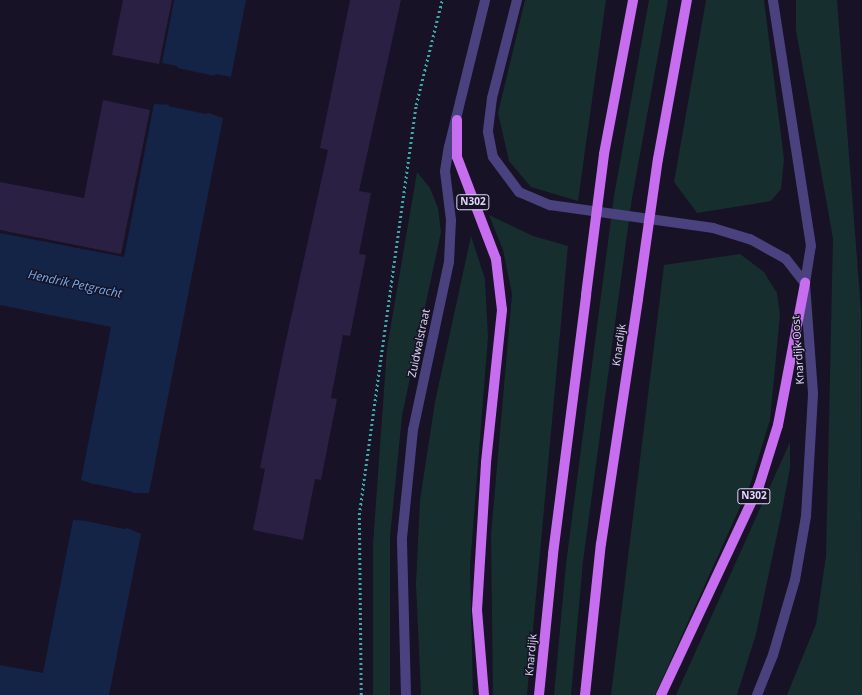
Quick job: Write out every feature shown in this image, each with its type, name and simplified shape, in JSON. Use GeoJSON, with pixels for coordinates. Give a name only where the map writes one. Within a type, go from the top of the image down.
{"type":"FeatureCollection","features":[{"type":"Feature","properties":{"kind":"main road","name":"Knardijk"},"geometry":{"type":"LineString","coordinates":[[540,695],[553,554],[604,154],[633,0]]}},
{"type":"Feature","properties":{"kind":"main road","name":"Knardijk"},"geometry":{"type":"LineString","coordinates":[[585,695],[602,544],[658,159],[687,0]]}},
{"type":"Feature","properties":{"kind":"main road","name":"N302"},"geometry":{"type":"LineString","coordinates":[[457,120],[457,157],[496,259],[502,310],[486,463],[477,610],[484,695]]}},
{"type":"Feature","properties":{"kind":"main road","name":"N302"},"geometry":{"type":"LineString","coordinates":[[661,695],[759,486],[778,425],[805,283]]}},
{"type":"Feature","properties":{"kind":"street","name":"Zuidwalstraat"},"geometry":{"type":"LineString","coordinates":[[406,695],[402,538],[413,430],[449,262],[451,220],[445,171],[485,0]]}},
{"type":"Feature","properties":{"kind":"street"},"geometry":{"type":"LineString","coordinates":[[517,0],[492,98],[488,132],[493,157],[519,192],[550,205],[713,228],[750,239],[786,259],[805,283]]}},
{"type":"Feature","properties":{"kind":"street","name":"Knardijk Oost"},"geometry":{"type":"LineString","coordinates":[[757,695],[795,580],[806,516],[813,393],[805,283],[811,246],[773,0]]}},
{"type":"Feature","properties":{"kind":"path"},"geometry":{"type":"LineString","coordinates":[[361,695],[359,515],[416,105],[442,0]]}},
{"type":"Feature","properties":{"kind":"green space"},"geometry":{"type":"Polygon","coordinates":[[[525,0],[606,0],[578,201],[531,187],[509,161],[498,113],[525,0]]]}},
{"type":"Feature","properties":{"kind":"green space"},"geometry":{"type":"Polygon","coordinates":[[[649,0],[668,0],[632,198],[583,561],[571,695],[554,695],[566,564],[614,196],[649,0]]]}},
{"type":"Feature","properties":{"kind":"green space"},"geometry":{"type":"Polygon","coordinates":[[[706,0],[764,0],[784,159],[781,189],[771,201],[697,213],[674,182],[706,0]]]}},
{"type":"Feature","properties":{"kind":"green space"},"geometry":{"type":"Polygon","coordinates":[[[796,0],[837,0],[861,310],[862,695],[787,695],[816,624],[826,556],[833,239],[796,30],[796,0]]]}},
{"type":"Feature","properties":{"kind":"green space"},"geometry":{"type":"Polygon","coordinates":[[[417,172],[430,188],[438,208],[441,232],[402,416],[390,537],[390,695],[373,695],[373,544],[387,348],[417,172]]]}},
{"type":"Feature","properties":{"kind":"green space"},"geometry":{"type":"Polygon","coordinates":[[[489,215],[533,236],[568,246],[527,695],[493,695],[491,535],[512,294],[503,250],[489,215]]]}},
{"type":"Feature","properties":{"kind":"green space"},"geometry":{"type":"Polygon","coordinates":[[[471,236],[485,279],[488,337],[470,566],[473,695],[421,695],[416,584],[420,500],[435,402],[471,236]]]}},
{"type":"Feature","properties":{"kind":"green space"},"geometry":{"type":"Polygon","coordinates":[[[740,254],[764,272],[777,293],[780,315],[770,420],[750,485],[655,695],[611,695],[664,265],[740,254]]]}},
{"type":"Feature","properties":{"kind":"green space"},"geometry":{"type":"Polygon","coordinates":[[[790,442],[790,468],[780,521],[756,634],[737,695],[676,695],[790,442]]]}},
{"type":"Feature","properties":{"kind":"water","name":"Hendrik Petgracht"},"geometry":{"type":"Polygon","coordinates":[[[174,0],[246,0],[231,77],[216,74],[213,77],[206,112],[223,118],[149,493],[131,493],[125,527],[141,534],[109,695],[0,695],[0,665],[43,673],[73,520],[89,521],[96,485],[81,480],[111,327],[0,305],[0,233],[124,257],[154,104],[172,105],[179,70],[177,66],[162,63],[174,0]]]}},
{"type":"Feature","properties":{"kind":"pier"},"geometry":{"type":"Polygon","coordinates":[[[177,68],[215,76],[207,114],[169,106],[177,68]]]}},
{"type":"Feature","properties":{"kind":"pier"},"geometry":{"type":"Polygon","coordinates":[[[95,484],[133,492],[125,529],[87,521],[95,484]]]}},
{"type":"Feature","properties":{"kind":"building"},"geometry":{"type":"Polygon","coordinates":[[[123,0],[172,0],[159,64],[112,55],[123,0]]]}},
{"type":"Feature","properties":{"kind":"building"},"geometry":{"type":"Polygon","coordinates":[[[350,0],[401,0],[359,191],[371,193],[359,254],[366,255],[350,336],[343,335],[331,398],[337,399],[321,480],[315,479],[303,540],[253,530],[265,469],[260,468],[283,354],[328,150],[320,148],[350,0]]]}},
{"type":"Feature","properties":{"kind":"building"},"geometry":{"type":"Polygon","coordinates":[[[103,100],[150,110],[121,254],[0,230],[0,182],[84,198],[103,100]]]}}]}
